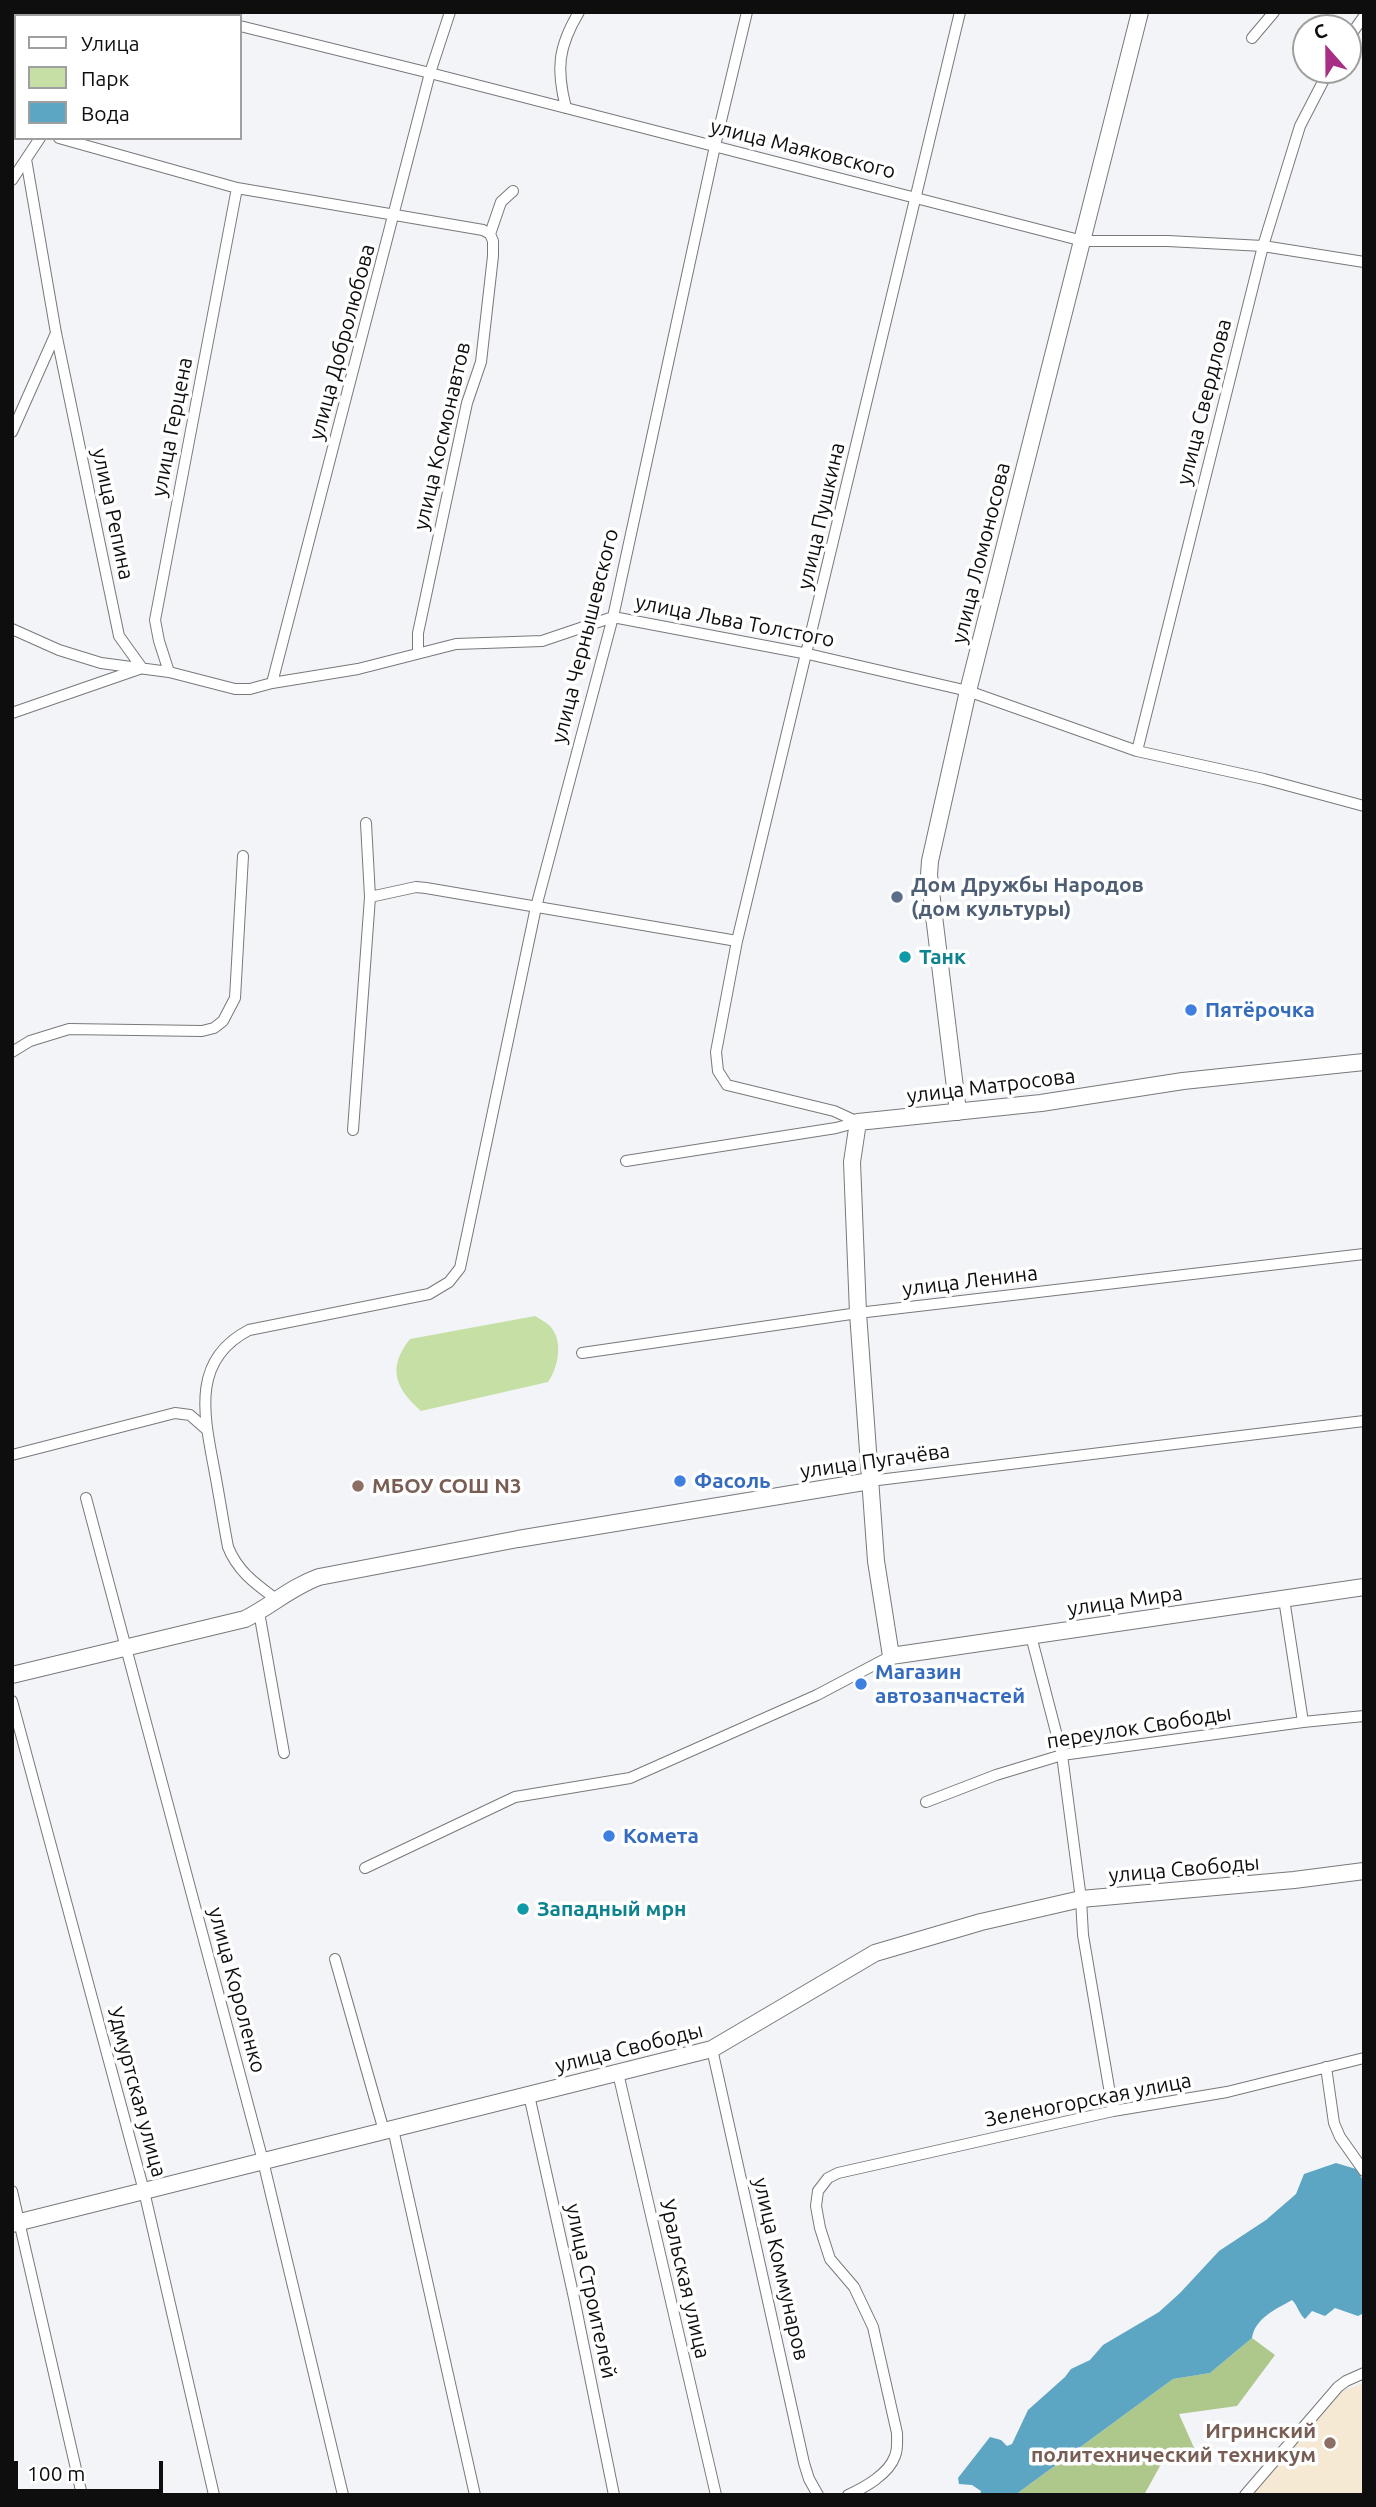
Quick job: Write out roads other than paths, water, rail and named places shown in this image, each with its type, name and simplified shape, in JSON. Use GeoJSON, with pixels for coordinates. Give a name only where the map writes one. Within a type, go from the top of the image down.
{"type":"FeatureCollection","features":[{"type":"Feature","properties":{"kind":"street","name":"улица Добролюбова"},"geometry":{"type":"LineString","coordinates":[[272,682],[396,214],[430,73],[450,12]]}},
{"type":"Feature","properties":{"kind":"street"},"geometry":{"type":"LineString","coordinates":[[566,108],[559,83],[560,57],[570,26],[579,12]]}},
{"type":"Feature","properties":{"kind":"street","name":"улица Чернышевского"},"geometry":{"type":"LineString","coordinates":[[207,1430],[204,1407],[208,1376],[221,1352],[238,1336],[249,1330],[429,1294],[449,1282],[460,1268],[536,907],[612,617],[747,12]]}},
{"type":"Feature","properties":{"kind":"street","name":"улица Пушкина"},"geometry":{"type":"LineString","coordinates":[[858,1122],[834,1111],[727,1085],[718,1070],[716,1052],[737,942],[960,12]]}},
{"type":"Feature","properties":{"kind":"street","name":"улица Ломоносова"},"geometry":{"type":"LineString","coordinates":[[958,1112],[929,875],[968,691],[1140,12]]}},
{"type":"Feature","properties":{"kind":"street"},"geometry":{"type":"LineString","coordinates":[[1252,38],[1274,12]]}},
{"type":"Feature","properties":{"kind":"street","name":"улица Маяковского"},"geometry":{"type":"LineString","coordinates":[[242,26],[1083,241],[1168,241],[1263,246],[1364,262]]}},
{"type":"Feature","properties":{"kind":"street","name":"улица Свердлова"},"geometry":{"type":"LineString","coordinates":[[1138,751],[1263,246],[1300,126],[1322,84]]}},
{"type":"Feature","properties":{"kind":"street"},"geometry":{"type":"LineString","coordinates":[[12,180],[39,140]]}},
{"type":"Feature","properties":{"kind":"street"},"geometry":{"type":"LineString","coordinates":[[66,140],[237,188],[396,214],[483,230],[490,234]]}},
{"type":"Feature","properties":{"kind":"street","name":"улица Репина"},"geometry":{"type":"LineString","coordinates":[[26,159],[56,332],[118,636],[142,668]]}},
{"type":"Feature","properties":{"kind":"street","name":"улица Герцена"},"geometry":{"type":"LineString","coordinates":[[169,672],[155,620],[237,188]]}},
{"type":"Feature","properties":{"kind":"street","name":"улица Космонавтов"},"geometry":{"type":"LineString","coordinates":[[418,653],[418,633],[449,481],[467,403],[481,362],[493,256],[490,234],[501,202],[513,191]]}},
{"type":"Feature","properties":{"kind":"street"},"geometry":{"type":"LineString","coordinates":[[12,432],[56,332]]}},
{"type":"Feature","properties":{"kind":"street","name":"улица Льва Толстого"},"geometry":{"type":"LineString","coordinates":[[12,629],[59,650],[101,663],[169,672],[235,689],[250,689],[272,682],[358,669],[456,644],[542,641],[612,617],[808,653],[968,691],[1138,751],[1264,779],[1364,806]]}},
{"type":"Feature","properties":{"kind":"street"},"geometry":{"type":"LineString","coordinates":[[12,713],[142,668]]}},
{"type":"Feature","properties":{"kind":"street"},"geometry":{"type":"LineString","coordinates":[[353,1130],[370,897],[366,823]]}},
{"type":"Feature","properties":{"kind":"street"},"geometry":{"type":"LineString","coordinates":[[12,1052],[30,1041],[69,1029],[202,1031],[214,1028],[223,1021],[235,998],[243,856]]}},
{"type":"Feature","properties":{"kind":"street"},"geometry":{"type":"LineString","coordinates":[[370,897],[416,887],[737,942]]}},
{"type":"Feature","properties":{"kind":"street","name":"улица Матросова"},"geometry":{"type":"LineString","coordinates":[[626,1161],[836,1128],[858,1122],[1041,1103],[1184,1081],[1364,1062]]}},
{"type":"Feature","properties":{"kind":"street"},"geometry":{"type":"LineString","coordinates":[[365,1868],[515,1797],[630,1778],[806,1701],[891,1656],[876,1561],[858,1313],[852,1162],[858,1122]]}},
{"type":"Feature","properties":{"kind":"street","name":"улица Ленина"},"geometry":{"type":"LineString","coordinates":[[582,1353],[858,1313],[1364,1254]]}},
{"type":"Feature","properties":{"kind":"street"},"geometry":{"type":"LineString","coordinates":[[12,1455],[175,1413],[190,1415],[207,1430],[228,1547],[234,1562],[251,1581],[276,1599]]}},
{"type":"Feature","properties":{"kind":"street","name":"улица Пугачёва"},"geometry":{"type":"LineString","coordinates":[[12,1675],[246,1619],[303,1583],[319,1577],[519,1539],[870,1481],[1364,1421]]}},
{"type":"Feature","properties":{"kind":"street","name":"улица Короленко"},"geometry":{"type":"LineString","coordinates":[[86,1498],[263,2161],[343,2495]]}},
{"type":"Feature","properties":{"kind":"street","name":"улица Мира"},"geometry":{"type":"LineString","coordinates":[[891,1656],[1364,1587]]}},
{"type":"Feature","properties":{"kind":"street"},"geometry":{"type":"LineString","coordinates":[[1284,1599],[1303,1722]]}},
{"type":"Feature","properties":{"kind":"street"},"geometry":{"type":"LineString","coordinates":[[259,1612],[285,1753]]}},
{"type":"Feature","properties":{"kind":"street"},"geometry":{"type":"LineString","coordinates":[[1031,1636],[1062,1755],[1086,1957],[1112,2111]]}},
{"type":"Feature","properties":{"kind":"street","name":"Удмуртская улица"},"geometry":{"type":"LineString","coordinates":[[12,1701],[144,2191],[214,2495]]}},
{"type":"Feature","properties":{"kind":"street","name":"переулок Свободы"},"geometry":{"type":"LineString","coordinates":[[926,1802],[996,1775],[1062,1755],[1364,1716]]}},
{"type":"Feature","properties":{"kind":"street","name":"улица Свободы"},"geometry":{"type":"LineString","coordinates":[[16,2223],[712,2049],[875,1953],[981,1922],[1081,1899],[1364,1871]]}},
{"type":"Feature","properties":{"kind":"street"},"geometry":{"type":"LineString","coordinates":[[335,1959],[388,2130],[475,2495]]}},
{"type":"Feature","properties":{"kind":"street","name":"улица Коммунаров"},"geometry":{"type":"LineString","coordinates":[[712,2049],[804,2463],[818,2495]]}},
{"type":"Feature","properties":{"kind":"street","name":"Зеленогорская улица"},"geometry":{"type":"LineString","coordinates":[[851,2494],[890,2466],[897,2449],[897,2433],[873,2327],[855,2287],[830,2259],[820,2228],[816,2206],[822,2184],[838,2173],[1112,2111],[1227,2092],[1364,2058]]}},
{"type":"Feature","properties":{"kind":"street"},"geometry":{"type":"LineString","coordinates":[[1326,2067],[1335,2123],[1340,2137],[1364,2171]]}},
{"type":"Feature","properties":{"kind":"street","name":"Уральская улица"},"geometry":{"type":"LineString","coordinates":[[618,2073],[716,2495]]}},
{"type":"Feature","properties":{"kind":"street","name":"улица Строителей"},"geometry":{"type":"LineString","coordinates":[[529,2095],[614,2495]]}},
{"type":"Feature","properties":{"kind":"street"},"geometry":{"type":"LineString","coordinates":[[12,2191],[16,2223],[82,2495]]}},
{"type":"Feature","properties":{"kind":"street"},"geometry":{"type":"LineString","coordinates":[[1245,2495],[1338,2387],[1364,2373]]}},
{"type":"Feature","properties":{"kind":"water"},"geometry":{"type":"Polygon","coordinates":[[[1336,2163],[1356,2169],[1364,2182],[1364,2313],[1358,2316],[1335,2308],[1325,2316],[1312,2311],[1305,2319],[1292,2300],[1262,2320],[1252,2338],[1210,2373],[1173,2379],[1015,2495],[980,2495],[981,2491],[972,2485],[959,2484],[958,2478],[990,2437],[1001,2440],[1007,2446],[1012,2444],[1028,2410],[1071,2369],[1090,2360],[1103,2345],[1159,2312],[1219,2251],[1266,2220],[1296,2194],[1304,2174],[1336,2163]]]}},
{"type":"Feature","properties":{"kind":"place","name":"Дом Дружбы Народов (дом культуры)"},"geometry":{"type":"Point","coordinates":[897,897]}},
{"type":"Feature","properties":{"kind":"place","name":"Танк"},"geometry":{"type":"Point","coordinates":[905,957]}},
{"type":"Feature","properties":{"kind":"place","name":"Пятёрочка"},"geometry":{"type":"Point","coordinates":[1191,1010]}},
{"type":"Feature","properties":{"kind":"place","name":"Фасоль"},"geometry":{"type":"Point","coordinates":[680,1481]}},
{"type":"Feature","properties":{"kind":"place","name":"МБОУ СОШ N3"},"geometry":{"type":"Point","coordinates":[358,1486]}},
{"type":"Feature","properties":{"kind":"place","name":"Магазин автозапчастей"},"geometry":{"type":"Point","coordinates":[861,1684]}},
{"type":"Feature","properties":{"kind":"place","name":"Комета"},"geometry":{"type":"Point","coordinates":[609,1836]}},
{"type":"Feature","properties":{"kind":"place","name":"Западный мрн"},"geometry":{"type":"Point","coordinates":[523,1909]}},
{"type":"Feature","properties":{"kind":"place","name":"Игринский политехнический техникум"},"geometry":{"type":"Point","coordinates":[1330,2443]}}]}
